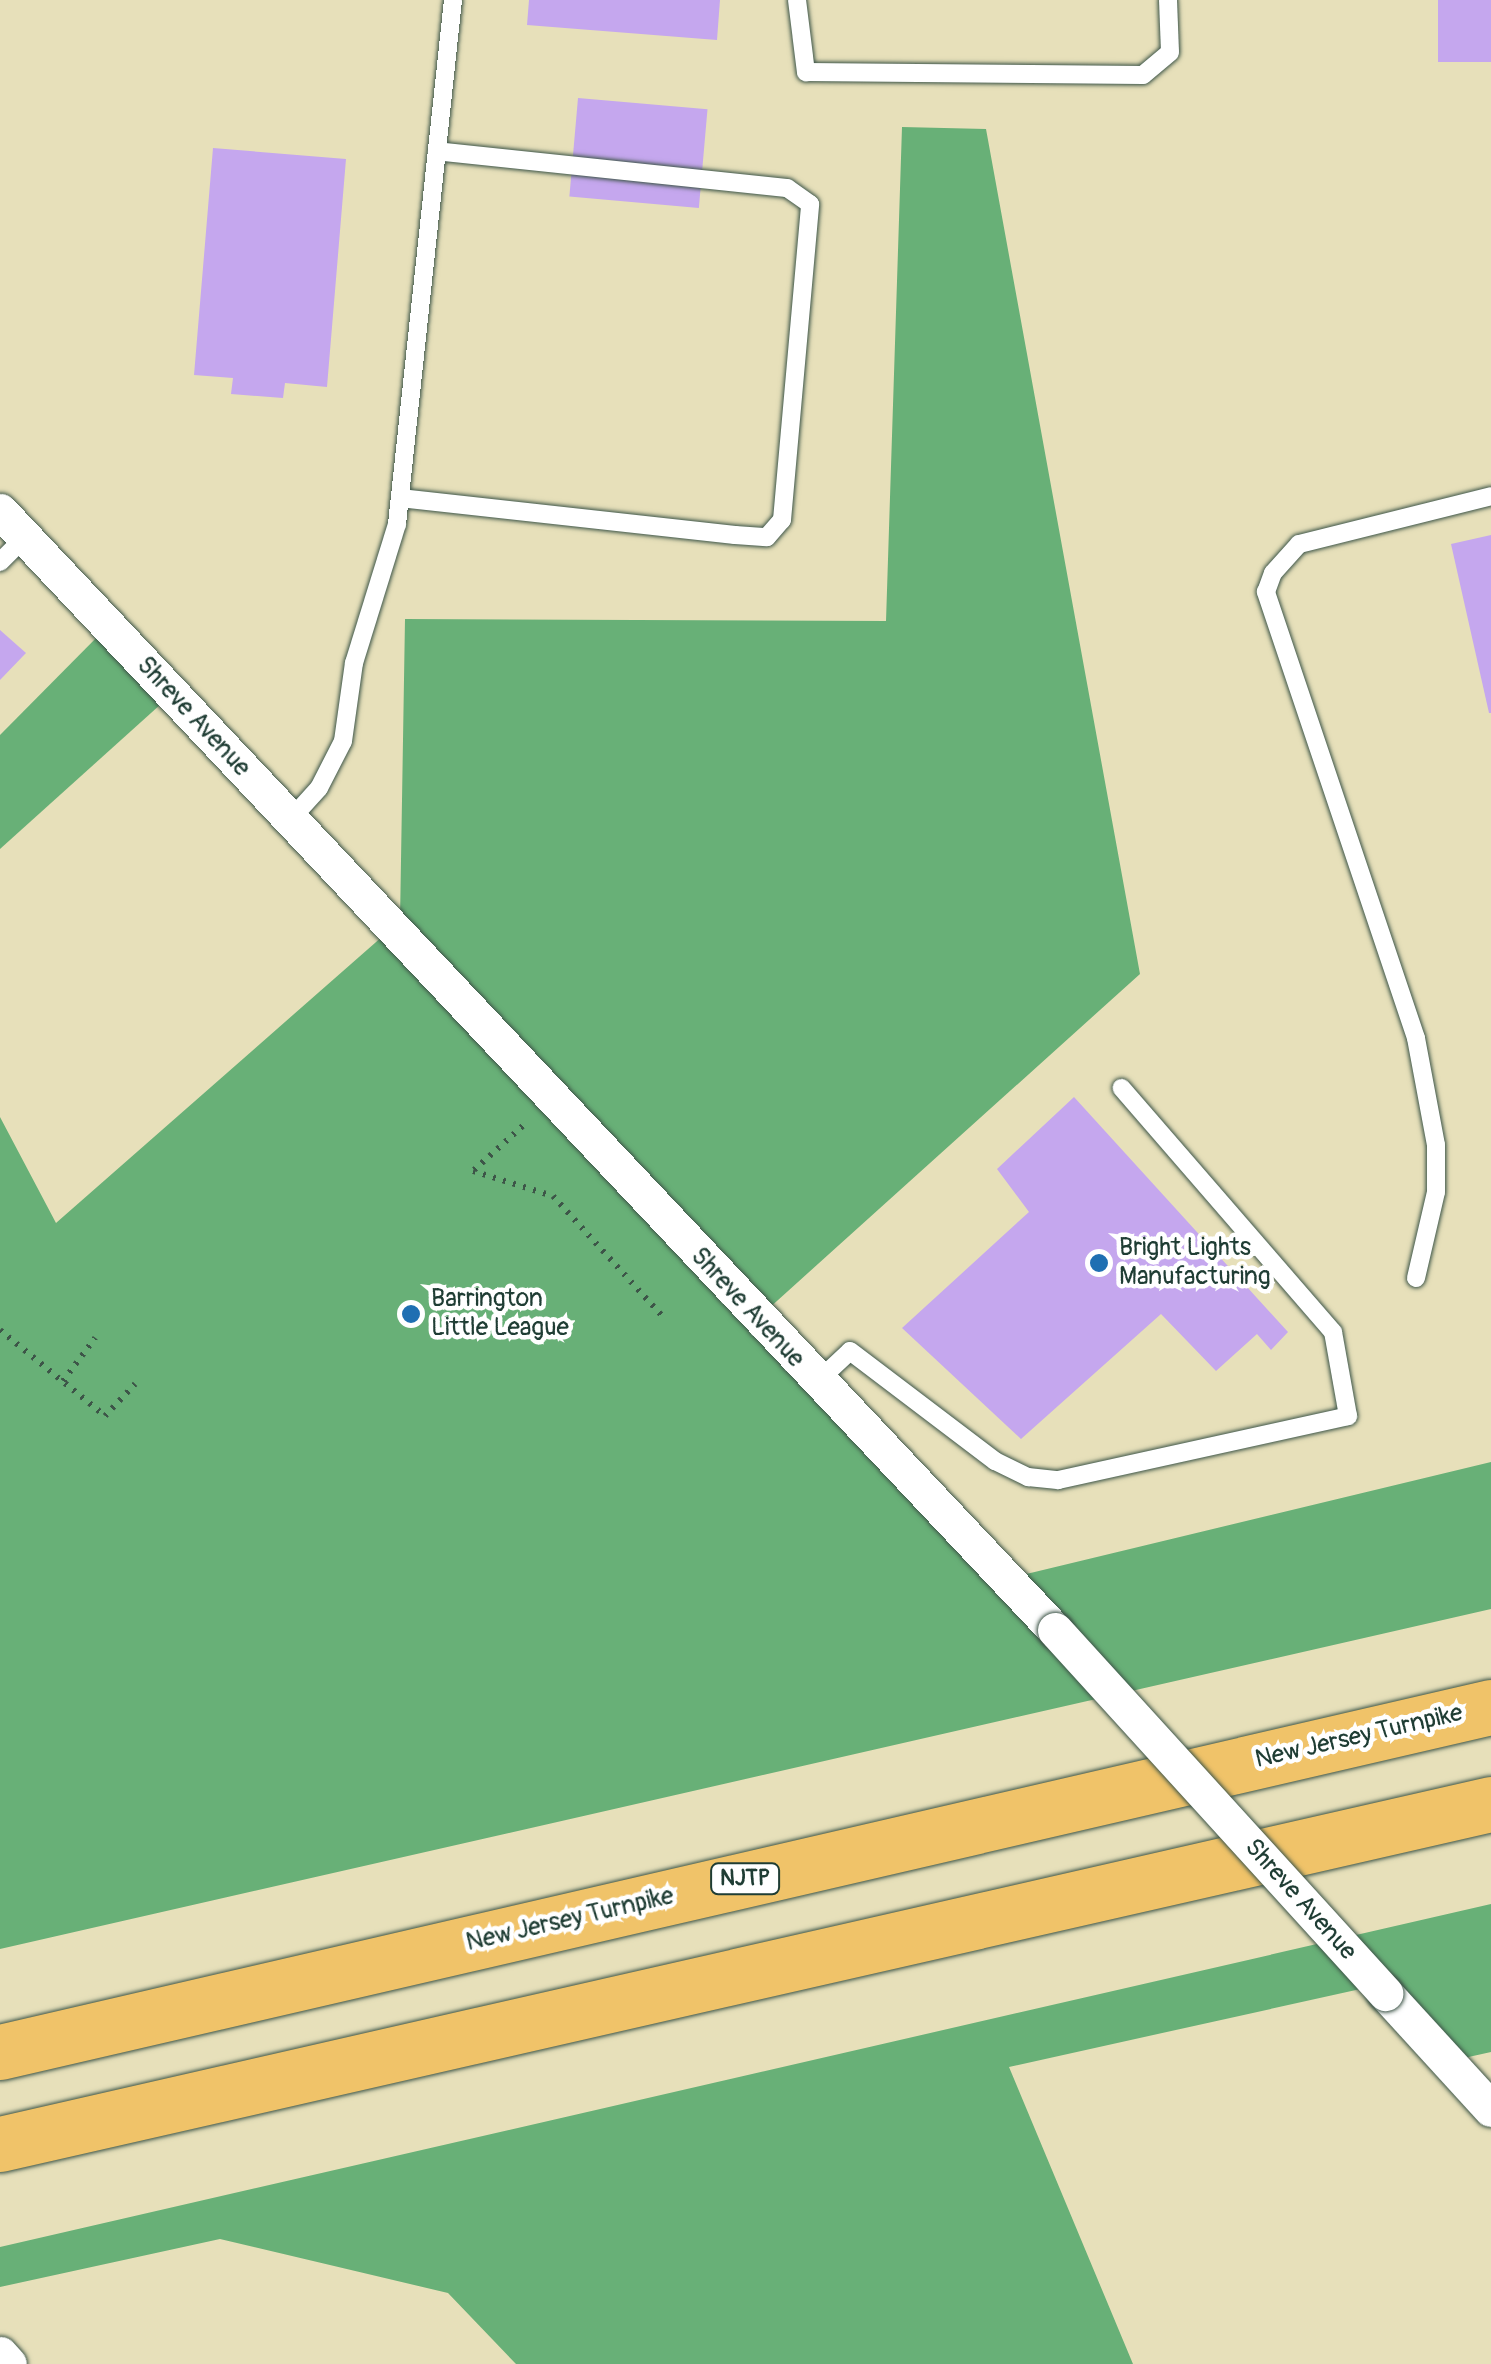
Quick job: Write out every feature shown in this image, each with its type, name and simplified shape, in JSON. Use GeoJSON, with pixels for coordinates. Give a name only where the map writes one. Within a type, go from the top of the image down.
{"type":"FeatureCollection","features":[{"type":"Feature","properties":{"kind":"highway","name":"New Jersey Turnpike"},"geometry":{"type":"LineString","coordinates":[[0,2052],[1491,1707]]}},
{"type":"Feature","properties":{"kind":"highway"},"geometry":{"type":"LineString","coordinates":[[0,2144],[1491,1804]]}},
{"type":"Feature","properties":{"kind":"street","name":"Shreve Avenue"},"geometry":{"type":"LineString","coordinates":[[0,511],[1054,1630],[1491,2109]]}},
{"type":"Feature","properties":{"kind":"street"},"geometry":{"type":"LineString","coordinates":[[0,2354],[9,2364]]}},
{"type":"Feature","properties":{"kind":"lane"},"geometry":{"type":"LineString","coordinates":[[290,820],[320,788],[343,741],[354,664],[386,574],[400,498],[453,0]]}},
{"type":"Feature","properties":{"kind":"lane"},"geometry":{"type":"LineString","coordinates":[[797,0],[806,72],[1143,74],[1170,52],[1168,0]]}},
{"type":"Feature","properties":{"kind":"lane"},"geometry":{"type":"LineString","coordinates":[[400,498],[736,535],[767,536],[782,520],[810,218],[810,204],[801,194],[436,151]]}},
{"type":"Feature","properties":{"kind":"lane"},"geometry":{"type":"LineString","coordinates":[[1416,1278],[1436,1192],[1436,1146],[1416,1038],[1266,592],[1282,559],[1299,544],[1491,496]]}},
{"type":"Feature","properties":{"kind":"lane"},"geometry":{"type":"LineString","coordinates":[[0,562],[25,537]]}},
{"type":"Feature","properties":{"kind":"lane"},"geometry":{"type":"LineString","coordinates":[[817,1382],[850,1352],[995,1461],[1028,1477],[1058,1480],[1348,1416],[1333,1332],[1122,1088]]}},
{"type":"Feature","properties":{"kind":"path"},"geometry":{"type":"LineString","coordinates":[[526,1123],[473,1171],[553,1196],[664,1318]]}},
{"type":"Feature","properties":{"kind":"path"},"geometry":{"type":"LineString","coordinates":[[0,1330],[105,1416],[136,1384]]}},
{"type":"Feature","properties":{"kind":"path"},"geometry":{"type":"LineString","coordinates":[[63,1382],[95,1338]]}},
{"type":"Feature","properties":{"kind":"green space"},"geometry":{"type":"Polygon","coordinates":[[[902,127],[986,129],[1140,974],[758,1318],[997,1581],[1491,1462],[1491,1609],[0,1949],[0,1117],[56,1223],[400,921],[405,619],[886,621],[902,127]]]}},
{"type":"Feature","properties":{"kind":"green space"},"geometry":{"type":"Polygon","coordinates":[[[108,626],[171,695],[0,849],[0,735],[108,626]]]}},
{"type":"Feature","properties":{"kind":"green space"},"geometry":{"type":"Polygon","coordinates":[[[1491,1904],[1491,2052],[1455,2060],[1374,1986],[1009,2067],[1133,2364],[516,2364],[448,2293],[220,2239],[0,2287],[0,2247],[1491,1904]]]}},
{"type":"Feature","properties":{"kind":"building"},"geometry":{"type":"Polygon","coordinates":[[[529,0],[720,0],[717,40],[527,25],[529,0]]]}},
{"type":"Feature","properties":{"kind":"building"},"geometry":{"type":"Polygon","coordinates":[[[1438,0],[1491,0],[1491,62],[1438,62],[1438,0]]]}},
{"type":"Feature","properties":{"kind":"building"},"geometry":{"type":"Polygon","coordinates":[[[578,98],[708,109],[699,208],[569,197],[578,98]]]}},
{"type":"Feature","properties":{"kind":"building"},"geometry":{"type":"Polygon","coordinates":[[[213,148],[346,159],[327,387],[285,383],[283,398],[231,394],[233,378],[194,375],[213,148]]]}},
{"type":"Feature","properties":{"kind":"building"},"geometry":{"type":"Polygon","coordinates":[[[1491,535],[1491,713],[1489,713],[1451,544],[1491,535]]]}},
{"type":"Feature","properties":{"kind":"building"},"geometry":{"type":"Polygon","coordinates":[[[0,630],[26,653],[0,680],[0,630]]]}},
{"type":"Feature","properties":{"kind":"building","name":"Bright Lights Manufacturing"},"geometry":{"type":"Polygon","coordinates":[[[1074,1097],[1288,1332],[1271,1350],[1257,1334],[1216,1371],[1161,1314],[1021,1439],[902,1328],[1029,1212],[997,1169],[1074,1097]]]}},
{"type":"Feature","properties":{"kind":"place","name":"Bright Lights Manufacturing"},"geometry":{"type":"Point","coordinates":[1099,1263]}},
{"type":"Feature","properties":{"kind":"place","name":"Barrington Little League"},"geometry":{"type":"Point","coordinates":[411,1314]}}]}
